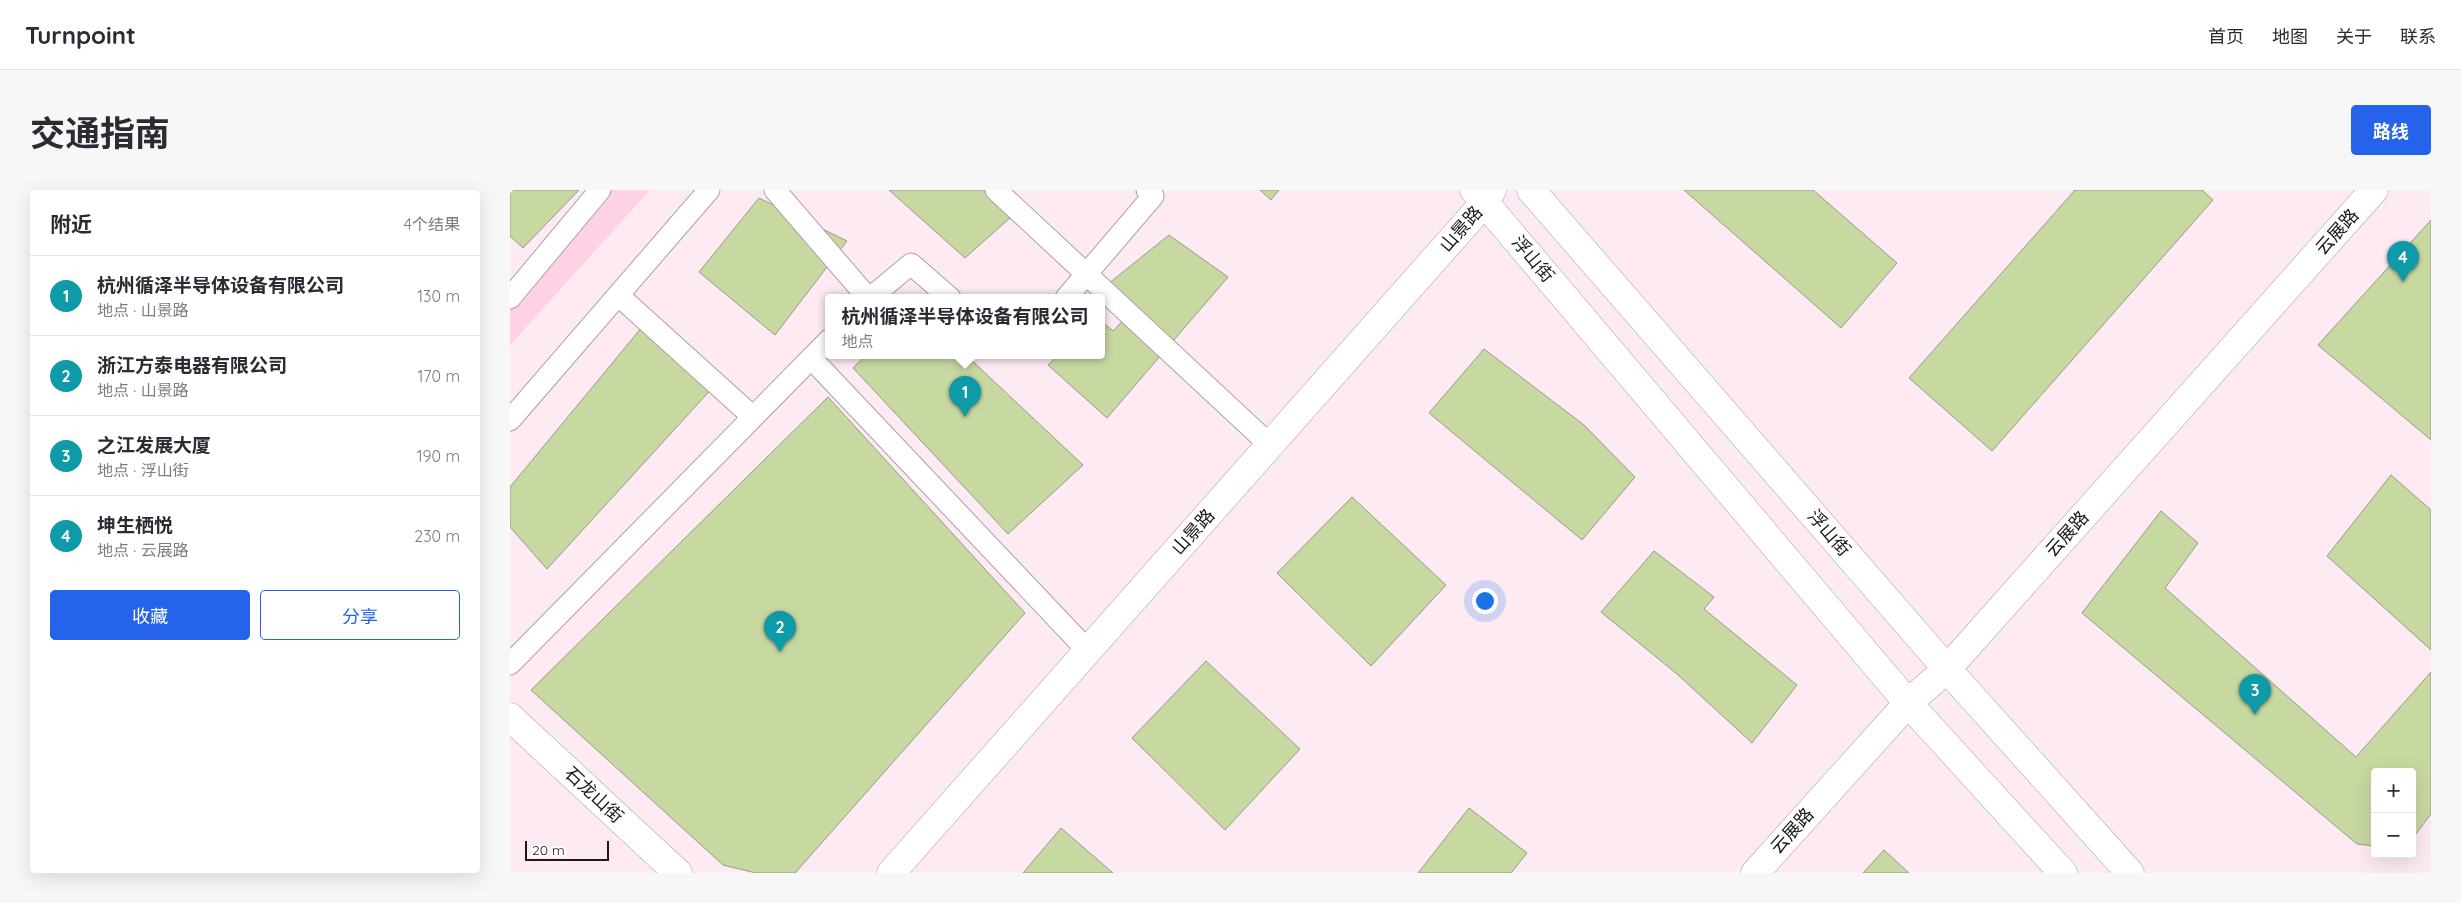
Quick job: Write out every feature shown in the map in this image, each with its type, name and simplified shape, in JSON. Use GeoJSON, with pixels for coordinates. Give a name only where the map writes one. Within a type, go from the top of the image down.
{"type":"FeatureCollection","features":[{"type":"Feature","properties":{"kind":"street"},"geometry":{"type":"LineString","coordinates":[[514,284],[600,190]]}},
{"type":"Feature","properties":{"kind":"street"},"geometry":{"type":"LineString","coordinates":[[510,420],[709,190]]}},
{"type":"Feature","properties":{"kind":"street"},"geometry":{"type":"LineString","coordinates":[[775,190],[866,294]]}},
{"type":"Feature","properties":{"kind":"street"},"geometry":{"type":"LineString","coordinates":[[996,190],[1270,445]]}},
{"type":"Feature","properties":{"kind":"street"},"geometry":{"type":"LineString","coordinates":[[1070,294],[1153,196],[1147,190]]}},
{"type":"Feature","properties":{"kind":"street","name":"浮山街"},"geometry":{"type":"LineString","coordinates":[[1531,190],[1947,669],[2130,873]]}},
{"type":"Feature","properties":{"kind":"street","name":"云展路"},"geometry":{"type":"LineString","coordinates":[[1754,873],[1908,703],[1947,669],[2374,190]]}},
{"type":"Feature","properties":{"kind":"street","name":"浮山街"},"geometry":{"type":"LineString","coordinates":[[1484,194],[1908,703],[2063,873]]}},
{"type":"Feature","properties":{"kind":"street","name":"山景路"},"geometry":{"type":"LineString","coordinates":[[891,873],[1270,445],[1484,194]]}},
{"type":"Feature","properties":{"kind":"street"},"geometry":{"type":"LineString","coordinates":[[874,294],[911,264],[945,294]]}},
{"type":"Feature","properties":{"kind":"street"},"geometry":{"type":"LineString","coordinates":[[618,295],[753,417]]}},
{"type":"Feature","properties":{"kind":"street"},"geometry":{"type":"LineString","coordinates":[[510,664],[825,344]]}},
{"type":"Feature","properties":{"kind":"street"},"geometry":{"type":"LineString","coordinates":[[811,358],[1088,651]]}},
{"type":"Feature","properties":{"kind":"street","name":"石龙山街"},"geometry":{"type":"LineString","coordinates":[[510,717],[678,873]]}},
{"type":"Feature","properties":{"kind":"shaded area"},"geometry":{"type":"Polygon","coordinates":[[[611,190],[650,190],[510,345],[510,310],[611,190]]]}},
{"type":"Feature","properties":{"kind":"building"},"geometry":{"type":"Polygon","coordinates":[[[510,190],[579,190],[523,248],[510,236],[510,190]]]}},
{"type":"Feature","properties":{"kind":"building"},"geometry":{"type":"Polygon","coordinates":[[[889,190],[998,190],[1020,209],[965,258],[889,190]]]}},
{"type":"Feature","properties":{"kind":"building"},"geometry":{"type":"Polygon","coordinates":[[[1260,190],[1279,190],[1271,200],[1260,190]]]}},
{"type":"Feature","properties":{"kind":"building"},"geometry":{"type":"Polygon","coordinates":[[[1684,190],[1813,190],[1897,263],[1841,328],[1684,190]]]}},
{"type":"Feature","properties":{"kind":"building"},"geometry":{"type":"Polygon","coordinates":[[[2075,190],[2202,190],[2213,200],[1992,451],[1909,378],[2075,190]]]}},
{"type":"Feature","properties":{"kind":"building"},"geometry":{"type":"Polygon","coordinates":[[[759,198],[847,241],[775,335],[699,272],[759,198]]]}},
{"type":"Feature","properties":{"kind":"building"},"geometry":{"type":"Polygon","coordinates":[[[2431,220],[2431,440],[2318,345],[2431,220]]]}},
{"type":"Feature","properties":{"kind":"building"},"geometry":{"type":"Polygon","coordinates":[[[1169,235],[1228,277],[1107,418],[1048,365],[1054,359],[1105,359],[1105,324],[1113,331],[1131,312],[1108,284],[1169,235]]]}},
{"type":"Feature","properties":{"kind":"building"},"geometry":{"type":"Polygon","coordinates":[[[647,321],[716,384],[547,569],[510,527],[510,487],[647,321]]]}},
{"type":"Feature","properties":{"kind":"building"},"geometry":{"type":"Polygon","coordinates":[[[1484,349],[1584,425],[1635,477],[1582,540],[1429,413],[1484,349]]]}},
{"type":"Feature","properties":{"kind":"building"},"geometry":{"type":"Polygon","coordinates":[[[862,359],[970,359],[1083,465],[1008,534],[853,368],[862,359]]]}},
{"type":"Feature","properties":{"kind":"building"},"geometry":{"type":"Polygon","coordinates":[[[828,397],[1025,613],[795,873],[756,873],[723,865],[531,690],[828,397]]]}},
{"type":"Feature","properties":{"kind":"building"},"geometry":{"type":"Polygon","coordinates":[[[2391,475],[2431,510],[2431,650],[2327,556],[2391,475]]]}},
{"type":"Feature","properties":{"kind":"building"},"geometry":{"type":"Polygon","coordinates":[[[1352,497],[1446,585],[1371,666],[1277,573],[1352,497]]]}},
{"type":"Feature","properties":{"kind":"building"},"geometry":{"type":"Polygon","coordinates":[[[2161,511],[2198,543],[2165,588],[2356,757],[2431,672],[2431,814],[2416,834],[2416,768],[2371,768],[2371,846],[2357,844],[2082,613],[2161,511]]]}},
{"type":"Feature","properties":{"kind":"building"},"geometry":{"type":"Polygon","coordinates":[[[1654,551],[1714,597],[1704,609],[1797,685],[1752,743],[1677,674],[1601,612],[1654,551]]]}},
{"type":"Feature","properties":{"kind":"building"},"geometry":{"type":"Polygon","coordinates":[[[1206,661],[1300,749],[1225,830],[1132,738],[1206,661]]]}},
{"type":"Feature","properties":{"kind":"building"},"geometry":{"type":"Polygon","coordinates":[[[1469,808],[1527,853],[1511,873],[1418,873],[1469,808]]]}},
{"type":"Feature","properties":{"kind":"building"},"geometry":{"type":"Polygon","coordinates":[[[1061,828],[1113,873],[1023,873],[1061,828]]]}},
{"type":"Feature","properties":{"kind":"building"},"geometry":{"type":"Polygon","coordinates":[[[1884,850],[1909,873],[1863,873],[1884,850]]]}},
{"type":"Feature","properties":{"kind":"place","name":"坤生栖悦"},"geometry":{"type":"Point","coordinates":[2403,282]}},
{"type":"Feature","properties":{"kind":"place","name":"杭州循泽半导体设备有限公司"},"geometry":{"type":"Point","coordinates":[965,417]}},
{"type":"Feature","properties":{"kind":"place","name":"浙江方泰电器有限公司"},"geometry":{"type":"Point","coordinates":[780,652]}},
{"type":"Feature","properties":{"kind":"place","name":"之江发展大厦"},"geometry":{"type":"Point","coordinates":[2255,715]}}]}
